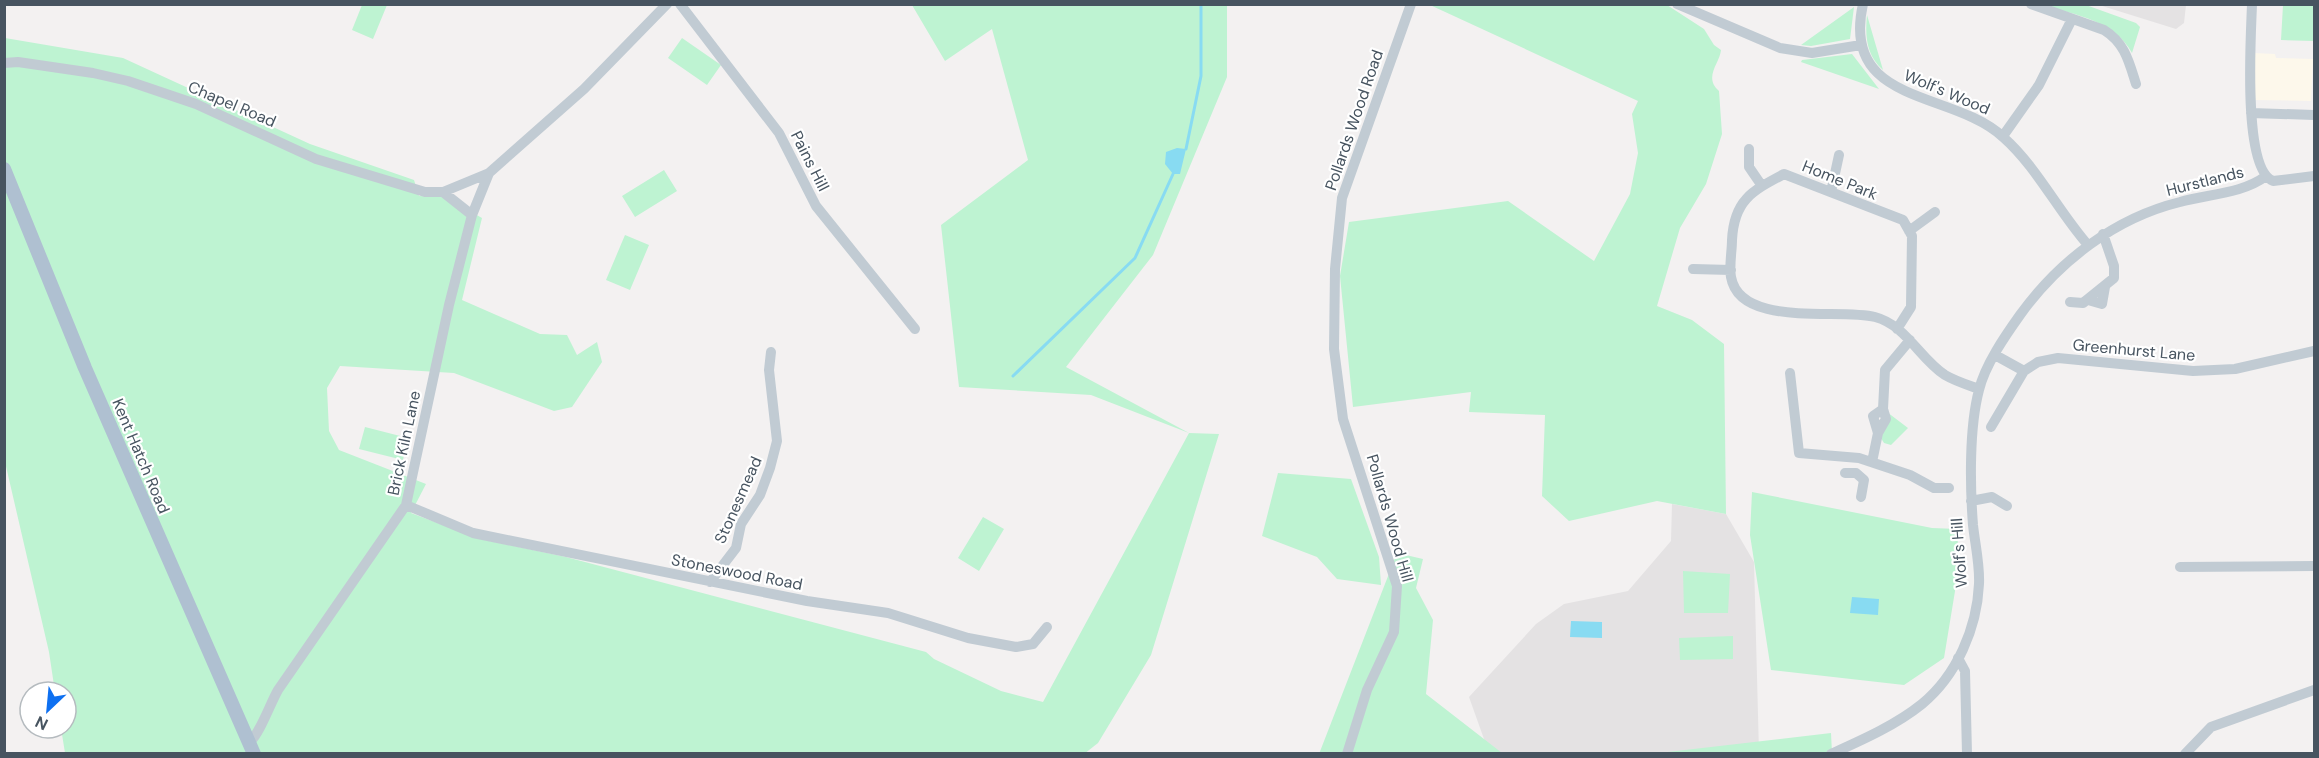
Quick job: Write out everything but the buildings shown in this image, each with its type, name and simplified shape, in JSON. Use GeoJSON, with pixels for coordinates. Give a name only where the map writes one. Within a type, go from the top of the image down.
{"type":"FeatureCollection","features":[{"type":"Feature","properties":{"kind":"main road","name":"Kent Hatch Road"},"geometry":{"type":"LineString","coordinates":[[4,169],[85,368],[199,632],[252,748]]}},
{"type":"Feature","properties":{"kind":"street"},"geometry":{"type":"LineString","coordinates":[[489,173],[472,215],[443,192],[489,173],[584,89],[667,4]]}},
{"type":"Feature","properties":{"kind":"street","name":"Pains Hill"},"geometry":{"type":"LineString","coordinates":[[680,4],[779,133],[816,206],[915,329]]}},
{"type":"Feature","properties":{"kind":"street","name":"Pollards Wood Road"},"geometry":{"type":"LineString","coordinates":[[1347,427],[1343,419],[1334,349],[1335,269],[1342,198],[1411,4]]}},
{"type":"Feature","properties":{"kind":"street","name":"Wolf's Wood"},"geometry":{"type":"LineString","coordinates":[[1863,4],[1860,24],[1862,45],[1875,69],[1894,87],[1974,118],[2003,136],[2088,245]]}},
{"type":"Feature","properties":{"kind":"street"},"geometry":{"type":"LineString","coordinates":[[2031,4],[2115,37],[2122,45],[2136,84]]}},
{"type":"Feature","properties":{"kind":"street"},"geometry":{"type":"LineString","coordinates":[[2252,4],[2251,113],[2261,168],[2265,176]]}},
{"type":"Feature","properties":{"kind":"street"},"geometry":{"type":"LineString","coordinates":[[1684,6],[1757,41],[1780,48],[1812,53],[1862,45]]}},
{"type":"Feature","properties":{"kind":"street"},"geometry":{"type":"LineString","coordinates":[[2003,136],[2039,85],[2072,19]]}},
{"type":"Feature","properties":{"kind":"street","name":"Chapel Road"},"geometry":{"type":"LineString","coordinates":[[4,63],[18,62],[93,73],[128,81],[196,104],[316,159],[425,192],[443,192]]}},
{"type":"Feature","properties":{"kind":"street"},"geometry":{"type":"LineString","coordinates":[[2251,113],[2314,115]]}},
{"type":"Feature","properties":{"kind":"street"},"geometry":{"type":"LineString","coordinates":[[1749,149],[1749,167],[1762,186]]}},
{"type":"Feature","properties":{"kind":"street"},"geometry":{"type":"LineString","coordinates":[[1832,192],[1839,155]]}},
{"type":"Feature","properties":{"kind":"street","name":"Home Park"},"geometry":{"type":"LineString","coordinates":[[1909,231],[1903,220],[1784,174],[1762,186],[1744,200],[1733,219],[1731,277],[1740,296],[1754,306],[1803,314],[1876,317],[1897,329],[1944,374],[1979,389]]}},
{"type":"Feature","properties":{"kind":"street","name":"Hurstlands"},"geometry":{"type":"LineString","coordinates":[[1979,389],[1995,355],[2032,300],[2088,245],[2103,234],[2158,209],[2250,186],[2265,176],[2279,182],[2314,176]]}},
{"type":"Feature","properties":{"kind":"street"},"geometry":{"type":"LineString","coordinates":[[1897,329],[1911,307],[1912,236],[1909,231],[1935,212]]}},
{"type":"Feature","properties":{"kind":"street","name":"Brick Kiln Lane"},"geometry":{"type":"LineString","coordinates":[[252,748],[262,720],[278,690],[406,505],[449,305],[472,215]]}},
{"type":"Feature","properties":{"kind":"street"},"geometry":{"type":"LineString","coordinates":[[2062,312],[2073,299],[2083,303],[2114,278],[2114,266],[2103,234]]}},
{"type":"Feature","properties":{"kind":"street"},"geometry":{"type":"LineString","coordinates":[[1693,269],[1731,270]]}},
{"type":"Feature","properties":{"kind":"street"},"geometry":{"type":"LineString","coordinates":[[1872,462],[1878,433],[1886,419],[1883,409],[1885,370],[1910,340]]}},
{"type":"Feature","properties":{"kind":"street","name":"Greenhurst Lane"},"geometry":{"type":"LineString","coordinates":[[2024,371],[2038,362],[2058,358],[2157,369],[2193,371],[2235,369],[2314,351]]}},
{"type":"Feature","properties":{"kind":"street","name":"Stonesmead"},"geometry":{"type":"LineString","coordinates":[[710,582],[736,548],[741,524],[760,495],[770,468],[777,441],[769,370],[771,352]]}},
{"type":"Feature","properties":{"kind":"street"},"geometry":{"type":"LineString","coordinates":[[1992,427],[2024,371],[1995,355]]}},
{"type":"Feature","properties":{"kind":"street"},"geometry":{"type":"LineString","coordinates":[[1790,373],[1799,453],[1859,458],[1910,475],[1934,488],[1949,488]]}},
{"type":"Feature","properties":{"kind":"street","name":"Wolf's Hill"},"geometry":{"type":"LineString","coordinates":[[1831,753],[1861,741],[1922,704],[1944,681],[1958,658],[1972,626],[1979,584],[1971,501],[1972,449],[1979,389]]}},
{"type":"Feature","properties":{"kind":"street","name":"Pollards Wood Hill"},"geometry":{"type":"LineString","coordinates":[[1347,427],[1397,586],[1394,632],[1367,690],[1347,753]]}},
{"type":"Feature","properties":{"kind":"street"},"geometry":{"type":"LineString","coordinates":[[1859,458],[1850,473],[1864,480],[1860,498]]}},
{"type":"Feature","properties":{"kind":"street"},"geometry":{"type":"LineString","coordinates":[[1971,501],[1992,497],[2007,506]]}},
{"type":"Feature","properties":{"kind":"street","name":"Stoneswood Road"},"geometry":{"type":"LineString","coordinates":[[406,505],[473,533],[807,601],[888,613],[968,638],[1016,647],[1033,644],[1047,627]]}},
{"type":"Feature","properties":{"kind":"street"},"geometry":{"type":"LineString","coordinates":[[2180,567],[2314,566]]}},
{"type":"Feature","properties":{"kind":"street"},"geometry":{"type":"LineString","coordinates":[[1958,658],[1965,671],[1966,753]]}},
{"type":"Feature","properties":{"kind":"street"},"geometry":{"type":"LineString","coordinates":[[2185,753],[2211,727],[2314,690]]}},
{"type":"Feature","properties":{"kind":"shaded area"},"geometry":{"type":"Polygon","coordinates":[[[2099,5],[2186,5],[2184,23],[2176,29],[2099,5]]]}},
{"type":"Feature","properties":{"kind":"shaded area"},"geometry":{"type":"Polygon","coordinates":[[[2254,53],[2275,54],[2276,58],[2313,59],[2311,101],[2253,100],[2254,53]]]}},
{"type":"Feature","properties":{"kind":"shaded area"},"geometry":{"type":"Polygon","coordinates":[[[1672,504],[1726,514],[1754,562],[1759,753],[1489,753],[1469,697],[1536,624],[1564,604],[1628,591],[1671,541],[1672,504]]]}},
{"type":"Feature","properties":{"kind":"green space"},"geometry":{"type":"Polygon","coordinates":[[[362,5],[387,5],[373,39],[352,30],[362,5]]]}},
{"type":"Feature","properties":{"kind":"green space"},"geometry":{"type":"Polygon","coordinates":[[[912,5],[1227,5],[1227,77],[1153,255],[1066,367],[1189,433],[1091,395],[959,387],[941,225],[1028,160],[992,29],[945,61],[912,5]]]}},
{"type":"Feature","properties":{"kind":"green space"},"geometry":{"type":"Polygon","coordinates":[[[1430,5],[1667,5],[1704,29],[1714,45],[1721,50],[1712,81],[1719,91],[1722,134],[1706,184],[1680,228],[1657,306],[1692,320],[1724,344],[1726,514],[1657,501],[1569,521],[1542,496],[1545,415],[1469,412],[1471,392],[1353,407],[1340,276],[1349,222],[1508,201],[1594,261],[1630,194],[1638,153],[1632,114],[1638,101],[1430,5]]]}},
{"type":"Feature","properties":{"kind":"green space"},"geometry":{"type":"Polygon","coordinates":[[[2043,5],[2086,5],[2136,23],[2140,27],[2132,53],[2116,33],[2105,26],[2043,5]]]}},
{"type":"Feature","properties":{"kind":"green space"},"geometry":{"type":"Polygon","coordinates":[[[2283,5],[2314,5],[2314,41],[2281,40],[2283,5]]]}},
{"type":"Feature","properties":{"kind":"green space"},"geometry":{"type":"Polygon","coordinates":[[[1854,7],[1850,39],[1811,46],[1801,45],[1854,7]]]}},
{"type":"Feature","properties":{"kind":"green space"},"geometry":{"type":"Polygon","coordinates":[[[1867,15],[1883,70],[1870,52],[1866,30],[1867,15]]]}},
{"type":"Feature","properties":{"kind":"green space"},"geometry":{"type":"Polygon","coordinates":[[[5,38],[123,58],[310,144],[414,180],[419,196],[445,197],[482,218],[462,300],[540,334],[567,335],[577,355],[597,342],[602,362],[572,407],[554,411],[454,373],[340,366],[327,388],[329,431],[339,450],[426,484],[411,513],[480,539],[566,557],[926,652],[934,659],[1001,691],[1043,702],[1189,433],[1219,434],[1151,655],[1098,743],[1084,754],[65,753],[63,740],[78,740],[78,680],[53,680],[49,652],[5,462],[5,38]]]}},
{"type":"Feature","properties":{"kind":"green space"},"geometry":{"type":"Polygon","coordinates":[[[682,38],[721,65],[707,85],[668,58],[682,38]]]}},
{"type":"Feature","properties":{"kind":"green space"},"geometry":{"type":"Polygon","coordinates":[[[1852,54],[1879,89],[1801,62],[1802,60],[1852,54]]]}},
{"type":"Feature","properties":{"kind":"green space"},"geometry":{"type":"Polygon","coordinates":[[[664,170],[677,191],[635,217],[622,196],[664,170]]]}},
{"type":"Feature","properties":{"kind":"green space"},"geometry":{"type":"Polygon","coordinates":[[[625,235],[649,245],[630,290],[606,280],[625,235]]]}},
{"type":"Feature","properties":{"kind":"green space"},"geometry":{"type":"Polygon","coordinates":[[[1883,409],[1908,428],[1891,445],[1884,443],[1878,433],[1883,409]]]}},
{"type":"Feature","properties":{"kind":"green space"},"geometry":{"type":"Polygon","coordinates":[[[365,427],[408,438],[403,460],[359,449],[365,427]]]}},
{"type":"Feature","properties":{"kind":"green space"},"geometry":{"type":"Polygon","coordinates":[[[1278,473],[1351,479],[1379,557],[1381,585],[1337,579],[1317,557],[1262,536],[1278,473]]]}},
{"type":"Feature","properties":{"kind":"green space"},"geometry":{"type":"Polygon","coordinates":[[[1752,492],[1932,528],[1958,529],[1957,579],[1944,658],[1904,685],[1771,670],[1750,535],[1752,492]]]}},
{"type":"Feature","properties":{"kind":"green space"},"geometry":{"type":"Polygon","coordinates":[[[983,517],[1004,529],[979,571],[958,558],[983,517]]]}},
{"type":"Feature","properties":{"kind":"green space"},"geometry":{"type":"Polygon","coordinates":[[[1397,553],[1423,559],[1416,588],[1433,620],[1426,694],[1502,753],[1319,754],[1397,553]]]}},
{"type":"Feature","properties":{"kind":"green space"},"geometry":{"type":"Polygon","coordinates":[[[1683,571],[1730,574],[1728,613],[1684,613],[1683,571]]]}},
{"type":"Feature","properties":{"kind":"green space"},"geometry":{"type":"Polygon","coordinates":[[[1733,636],[1733,659],[1680,660],[1679,638],[1733,636]]]}},
{"type":"Feature","properties":{"kind":"green space"},"geometry":{"type":"Polygon","coordinates":[[[1831,733],[1832,753],[1659,753],[1831,733]]]}},
{"type":"Feature","properties":{"kind":"water"},"geometry":{"type":"Polygon","coordinates":[[[1177,148],[1186,149],[1180,174],[1173,174],[1165,164],[1166,152],[1177,148]]]}},
{"type":"Feature","properties":{"kind":"water"},"geometry":{"type":"Polygon","coordinates":[[[1852,597],[1879,599],[1878,615],[1850,613],[1852,597]]]}},
{"type":"Feature","properties":{"kind":"water"},"geometry":{"type":"Polygon","coordinates":[[[1571,621],[1602,622],[1602,638],[1570,637],[1571,621]]]}},
{"type":"Feature","properties":{"kind":"waterway"},"geometry":{"type":"LineString","coordinates":[[1186,149],[1201,76],[1201,4]]}},
{"type":"Feature","properties":{"kind":"waterway"},"geometry":{"type":"LineString","coordinates":[[1013,376],[1135,258],[1173,174]]}}]}
